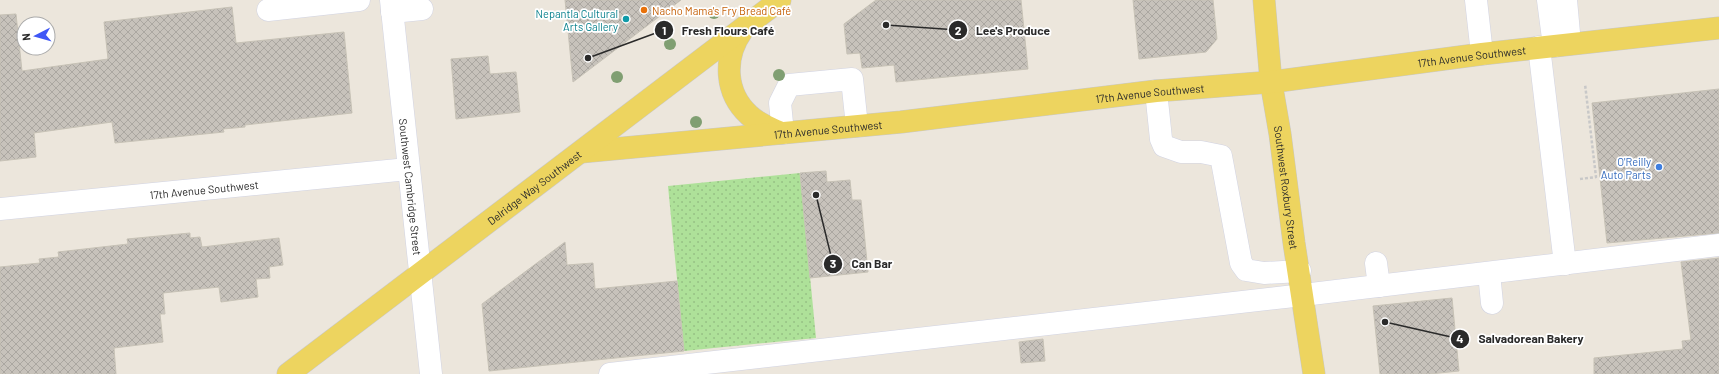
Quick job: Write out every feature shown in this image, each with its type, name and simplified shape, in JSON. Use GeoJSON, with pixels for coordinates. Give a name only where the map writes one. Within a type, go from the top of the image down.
{"type":"FeatureCollection","features":[{"type":"Feature","properties":{"kind":"main road","name":"Delridge Way Southwest"},"geometry":{"type":"LineString","coordinates":[[288,374],[780,0]]}},
{"type":"Feature","properties":{"kind":"main road","name":"Southwest Roxbury Street"},"geometry":{"type":"LineString","coordinates":[[1264,0],[1271,82],[1280,134],[1294,243],[1300,271],[1314,374]]}},
{"type":"Feature","properties":{"kind":"main road"},"geometry":{"type":"LineString","coordinates":[[745,27],[736,40],[730,56],[729,72],[731,88],[739,103],[749,116],[762,125],[783,133]]}},
{"type":"Feature","properties":{"kind":"main road","name":"17th Avenue Southwest"},"geometry":{"type":"LineString","coordinates":[[581,152],[857,126],[1156,91],[1271,82],[1482,54],[1719,28]]}},
{"type":"Feature","properties":{"kind":"street"},"geometry":{"type":"LineString","coordinates":[[268,10],[359,0]]}},
{"type":"Feature","properties":{"kind":"street"},"geometry":{"type":"LineString","coordinates":[[1476,0],[1482,54]]}},
{"type":"Feature","properties":{"kind":"street"},"geometry":{"type":"LineString","coordinates":[[1548,0],[1561,45]]}},
{"type":"Feature","properties":{"kind":"street"},"geometry":{"type":"LineString","coordinates":[[1565,264],[1561,45],[1566,0]]}},
{"type":"Feature","properties":{"kind":"street"},"geometry":{"type":"LineString","coordinates":[[1561,45],[1575,0]]}},
{"type":"Feature","properties":{"kind":"street"},"geometry":{"type":"LineString","coordinates":[[391,6],[422,9]]}},
{"type":"Feature","properties":{"kind":"street","name":"Southwest Cambridge Street"},"geometry":{"type":"LineString","coordinates":[[391,6],[431,374]]}},
{"type":"Feature","properties":{"kind":"street"},"geometry":{"type":"LineString","coordinates":[[783,133],[780,103],[789,85],[852,78],[857,126]]}},
{"type":"Feature","properties":{"kind":"street"},"geometry":{"type":"LineString","coordinates":[[1156,91],[1161,139],[1164,146],[1181,152],[1201,152],[1221,156],[1241,262],[1246,270],[1264,273],[1300,271]]}},
{"type":"Feature","properties":{"kind":"street","name":"17th Avenue Southwest"},"geometry":{"type":"LineString","coordinates":[[0,210],[408,169]]}},
{"type":"Feature","properties":{"kind":"street"},"geometry":{"type":"LineString","coordinates":[[610,374],[1303,295],[1719,245]]}},
{"type":"Feature","properties":{"kind":"street"},"geometry":{"type":"LineString","coordinates":[[1376,263],[1379,286]]}},
{"type":"Feature","properties":{"kind":"street"},"geometry":{"type":"LineString","coordinates":[[1489,273],[1492,303]]}},
{"type":"Feature","properties":{"kind":"path"},"geometry":{"type":"LineString","coordinates":[[1585,84],[1596,177]]}},
{"type":"Feature","properties":{"kind":"green space"},"geometry":{"type":"Polygon","coordinates":[[[800,173],[816,338],[684,351],[668,186],[800,173]]]}},
{"type":"Feature","properties":{"kind":"building"},"geometry":{"type":"Polygon","coordinates":[[[565,0],[681,0],[573,82],[565,0]]]}},
{"type":"Feature","properties":{"kind":"building"},"geometry":{"type":"Polygon","coordinates":[[[876,0],[1021,0],[1028,69],[896,82],[894,65],[862,68],[860,53],[847,54],[844,24],[876,0]]]}},
{"type":"Feature","properties":{"kind":"building"},"geometry":{"type":"Polygon","coordinates":[[[1133,0],[1213,0],[1217,39],[1206,52],[1139,59],[1133,0]]]}},
{"type":"Feature","properties":{"kind":"building"},"geometry":{"type":"Polygon","coordinates":[[[232,7],[236,43],[344,32],[352,113],[245,125],[245,127],[223,129],[224,132],[115,143],[112,122],[34,133],[36,157],[0,161],[0,15],[16,14],[16,56],[20,56],[22,71],[108,59],[104,22],[232,7]]]}},
{"type":"Feature","properties":{"kind":"building"},"geometry":{"type":"Polygon","coordinates":[[[488,56],[490,74],[516,72],[520,112],[456,119],[451,59],[488,56]]]}},
{"type":"Feature","properties":{"kind":"building","name":"O'Reilly Auto Parts"},"geometry":{"type":"Polygon","coordinates":[[[1719,89],[1719,233],[1607,243],[1592,103],[1719,89]]]}},
{"type":"Feature","properties":{"kind":"building"},"geometry":{"type":"Polygon","coordinates":[[[826,171],[827,182],[850,180],[852,200],[861,200],[868,272],[810,278],[800,173],[826,171]]]}},
{"type":"Feature","properties":{"kind":"building"},"geometry":{"type":"Polygon","coordinates":[[[190,233],[190,238],[200,237],[202,247],[279,238],[283,265],[269,267],[270,278],[256,279],[258,297],[221,302],[219,287],[163,293],[165,314],[160,314],[163,342],[114,348],[116,374],[0,374],[0,267],[40,263],[39,259],[59,257],[58,252],[128,244],[127,239],[190,233]]]}},
{"type":"Feature","properties":{"kind":"building"},"geometry":{"type":"Polygon","coordinates":[[[565,242],[567,265],[593,263],[595,289],[677,281],[684,351],[489,371],[482,304],[565,242]]]}},
{"type":"Feature","properties":{"kind":"building"},"geometry":{"type":"Polygon","coordinates":[[[1719,258],[1719,374],[1594,374],[1594,358],[1683,349],[1682,341],[1691,340],[1681,262],[1719,258]]]}},
{"type":"Feature","properties":{"kind":"building"},"geometry":{"type":"Polygon","coordinates":[[[1452,298],[1459,371],[1430,374],[1380,374],[1373,306],[1452,298]]]}},
{"type":"Feature","properties":{"kind":"building"},"geometry":{"type":"Polygon","coordinates":[[[1043,339],[1045,361],[1021,363],[1019,342],[1043,339]]]}},
{"type":"Feature","properties":{"kind":"place","name":"Nacho Mama's Fry Bread Café"},"geometry":{"type":"Point","coordinates":[644,10]}},
{"type":"Feature","properties":{"kind":"place","name":"Nepantla Cultural Arts Gallery"},"geometry":{"type":"Point","coordinates":[626,19]}},
{"type":"Feature","properties":{"kind":"place","name":"Lee's Produce"},"geometry":{"type":"Point","coordinates":[886,25]}},
{"type":"Feature","properties":{"kind":"place","name":"Fresh Flours Café"},"geometry":{"type":"Point","coordinates":[588,58]}},
{"type":"Feature","properties":{"kind":"place","name":"O'Reilly Auto Parts"},"geometry":{"type":"Point","coordinates":[1659,167]}},
{"type":"Feature","properties":{"kind":"place","name":"Can Bar"},"geometry":{"type":"Point","coordinates":[816,195]}},
{"type":"Feature","properties":{"kind":"place","name":"Salvadorean Bakery"},"geometry":{"type":"Point","coordinates":[1385,322]}}]}
